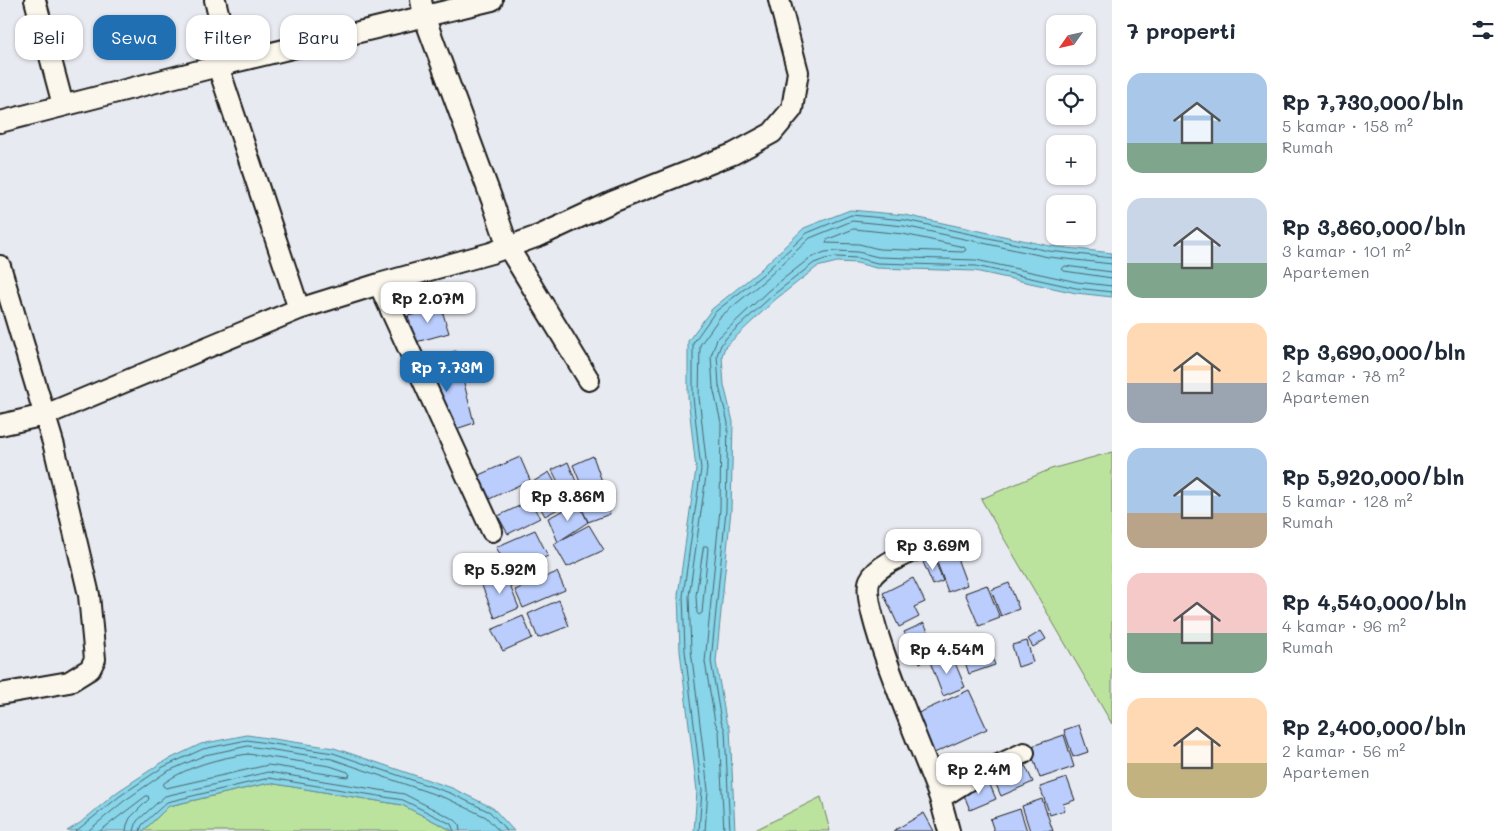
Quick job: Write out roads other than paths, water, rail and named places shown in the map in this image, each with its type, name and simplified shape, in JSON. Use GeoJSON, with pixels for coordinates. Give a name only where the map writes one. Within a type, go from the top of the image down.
{"type":"FeatureCollection","features":[{"type":"Feature","properties":{"kind":"street"},"geometry":{"type":"LineString","coordinates":[[35,0],[62,105]]}},
{"type":"Feature","properties":{"kind":"street"},"geometry":{"type":"LineString","coordinates":[[214,0],[224,65],[299,309]]}},
{"type":"Feature","properties":{"kind":"street"},"geometry":{"type":"LineString","coordinates":[[0,122],[224,65],[423,8],[492,0]]}},
{"type":"Feature","properties":{"kind":"street"},"geometry":{"type":"LineString","coordinates":[[0,425],[45,415],[299,309],[508,247],[541,235],[612,202],[733,154],[772,133],[792,109],[798,72],[779,0]]}},
{"type":"Feature","properties":{"kind":"street"},"geometry":{"type":"LineString","coordinates":[[423,8],[508,247],[589,380]]}},
{"type":"Feature","properties":{"kind":"street"},"geometry":{"type":"LineString","coordinates":[[0,266],[54,446],[89,595],[95,659],[90,669],[69,682],[0,694]]}},
{"type":"Feature","properties":{"kind":"street"},"geometry":{"type":"LineString","coordinates":[[379,284],[492,531]]}},
{"type":"Feature","properties":{"kind":"street"},"geometry":{"type":"LineString","coordinates":[[930,543],[889,563],[873,574],[868,582],[867,595],[895,683],[940,798],[949,831]]}},
{"type":"Feature","properties":{"kind":"street"},"geometry":{"type":"LineString","coordinates":[[940,798],[975,776],[1024,753]]}},
{"type":"Feature","properties":{"kind":"water"},"geometry":{"type":"Polygon","coordinates":[[[850,210],[905,215],[1050,246],[1112,253],[1112,297],[1076,293],[975,271],[876,268],[857,263],[837,262],[817,267],[776,299],[725,347],[722,356],[724,385],[733,422],[731,510],[716,662],[726,720],[730,728],[735,831],[694,831],[697,791],[680,651],[678,595],[696,469],[688,397],[688,341],[712,309],[759,271],[804,228],[850,210]]]}},
{"type":"Feature","properties":{"kind":"water"},"geometry":{"type":"Polygon","coordinates":[[[247,735],[334,748],[452,788],[493,808],[514,831],[453,831],[402,805],[269,783],[169,806],[143,831],[67,831],[80,823],[117,792],[161,763],[201,744],[247,735]]]}}]}
